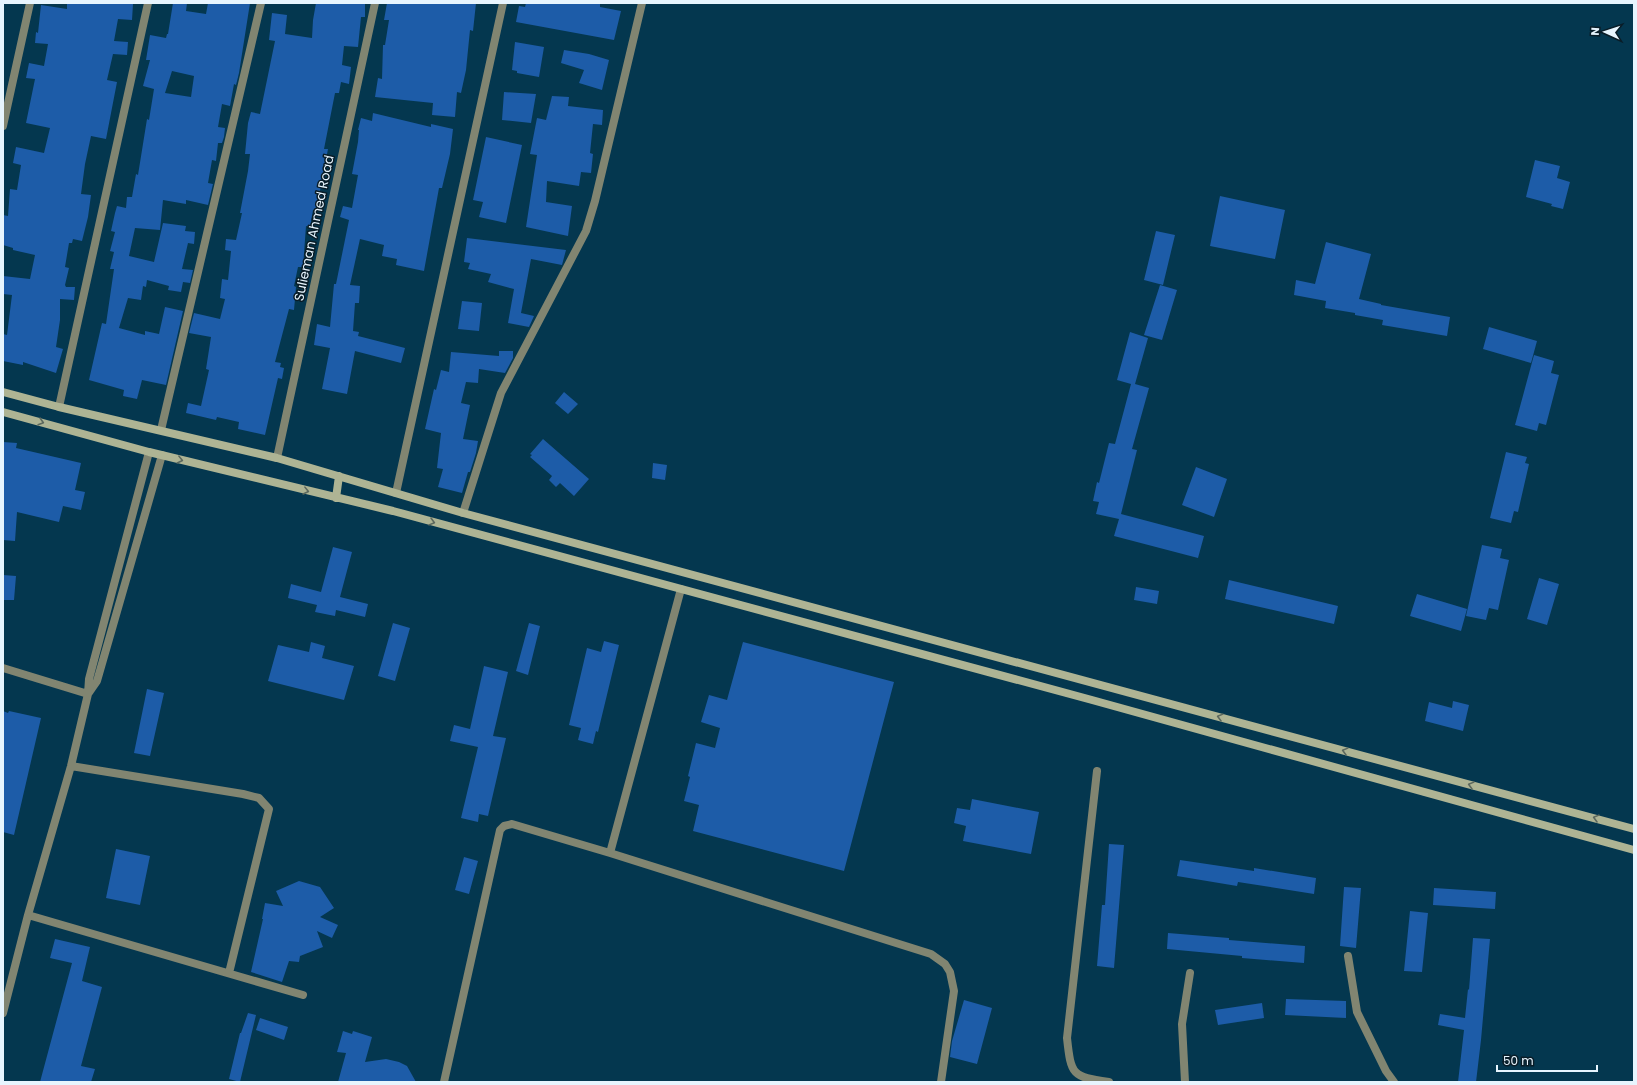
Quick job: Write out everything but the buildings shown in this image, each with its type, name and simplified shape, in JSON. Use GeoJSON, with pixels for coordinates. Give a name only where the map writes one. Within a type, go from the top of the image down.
{"type":"FeatureCollection","features":[{"type":"Feature","properties":{"kind":"street"},"geometry":{"type":"LineString","coordinates":[[3,126],[30,3]]}},
{"type":"Feature","properties":{"kind":"street"},"geometry":{"type":"LineString","coordinates":[[59,407],[148,3]]}},
{"type":"Feature","properties":{"kind":"street"},"geometry":{"type":"LineString","coordinates":[[161,430],[261,3]]}},
{"type":"Feature","properties":{"kind":"street","name":"Sulieman Ahmed Road"},"geometry":{"type":"LineString","coordinates":[[277,458],[375,3]]}},
{"type":"Feature","properties":{"kind":"street"},"geometry":{"type":"LineString","coordinates":[[396,493],[503,3]]}},
{"type":"Feature","properties":{"kind":"street"},"geometry":{"type":"LineString","coordinates":[[463,513],[502,394],[586,231],[595,202],[642,3]]}},
{"type":"Feature","properties":{"kind":"street"},"geometry":{"type":"LineString","coordinates":[[3,392],[59,407],[277,458],[463,513],[1634,829]]}},
{"type":"Feature","properties":{"kind":"street"},"geometry":{"type":"LineString","coordinates":[[3,412],[149,452],[392,511],[1092,700],[1634,850]]}},
{"type":"Feature","properties":{"kind":"street"},"geometry":{"type":"LineString","coordinates":[[3,1013],[28,915],[71,766],[88,694],[88,679],[149,452]]}},
{"type":"Feature","properties":{"kind":"street"},"geometry":{"type":"LineString","coordinates":[[88,694],[97,681],[162,455]]}},
{"type":"Feature","properties":{"kind":"street"},"geometry":{"type":"LineString","coordinates":[[336,498],[339,476]]}},
{"type":"Feature","properties":{"kind":"street"},"geometry":{"type":"LineString","coordinates":[[610,853],[681,589]]}},
{"type":"Feature","properties":{"kind":"street"},"geometry":{"type":"LineString","coordinates":[[3,668],[88,694]]}},
{"type":"Feature","properties":{"kind":"street"},"geometry":{"type":"LineString","coordinates":[[71,766],[244,794],[259,798],[269,809],[229,974]]}},
{"type":"Feature","properties":{"kind":"street"},"geometry":{"type":"LineString","coordinates":[[1097,771],[1067,1038],[1070,1061],[1075,1072],[1085,1078],[1109,1082]]}},
{"type":"Feature","properties":{"kind":"street"},"geometry":{"type":"LineString","coordinates":[[444,1082],[500,830],[504,826],[512,824],[610,853],[931,954],[945,964],[950,972],[954,992],[941,1082]]}},
{"type":"Feature","properties":{"kind":"street"},"geometry":{"type":"LineString","coordinates":[[28,915],[303,995]]}},
{"type":"Feature","properties":{"kind":"street"},"geometry":{"type":"LineString","coordinates":[[1348,956],[1357,1012],[1386,1071],[1394,1082]]}},
{"type":"Feature","properties":{"kind":"street"},"geometry":{"type":"LineString","coordinates":[[1185,1082],[1182,1024],[1190,973]]}}]}
